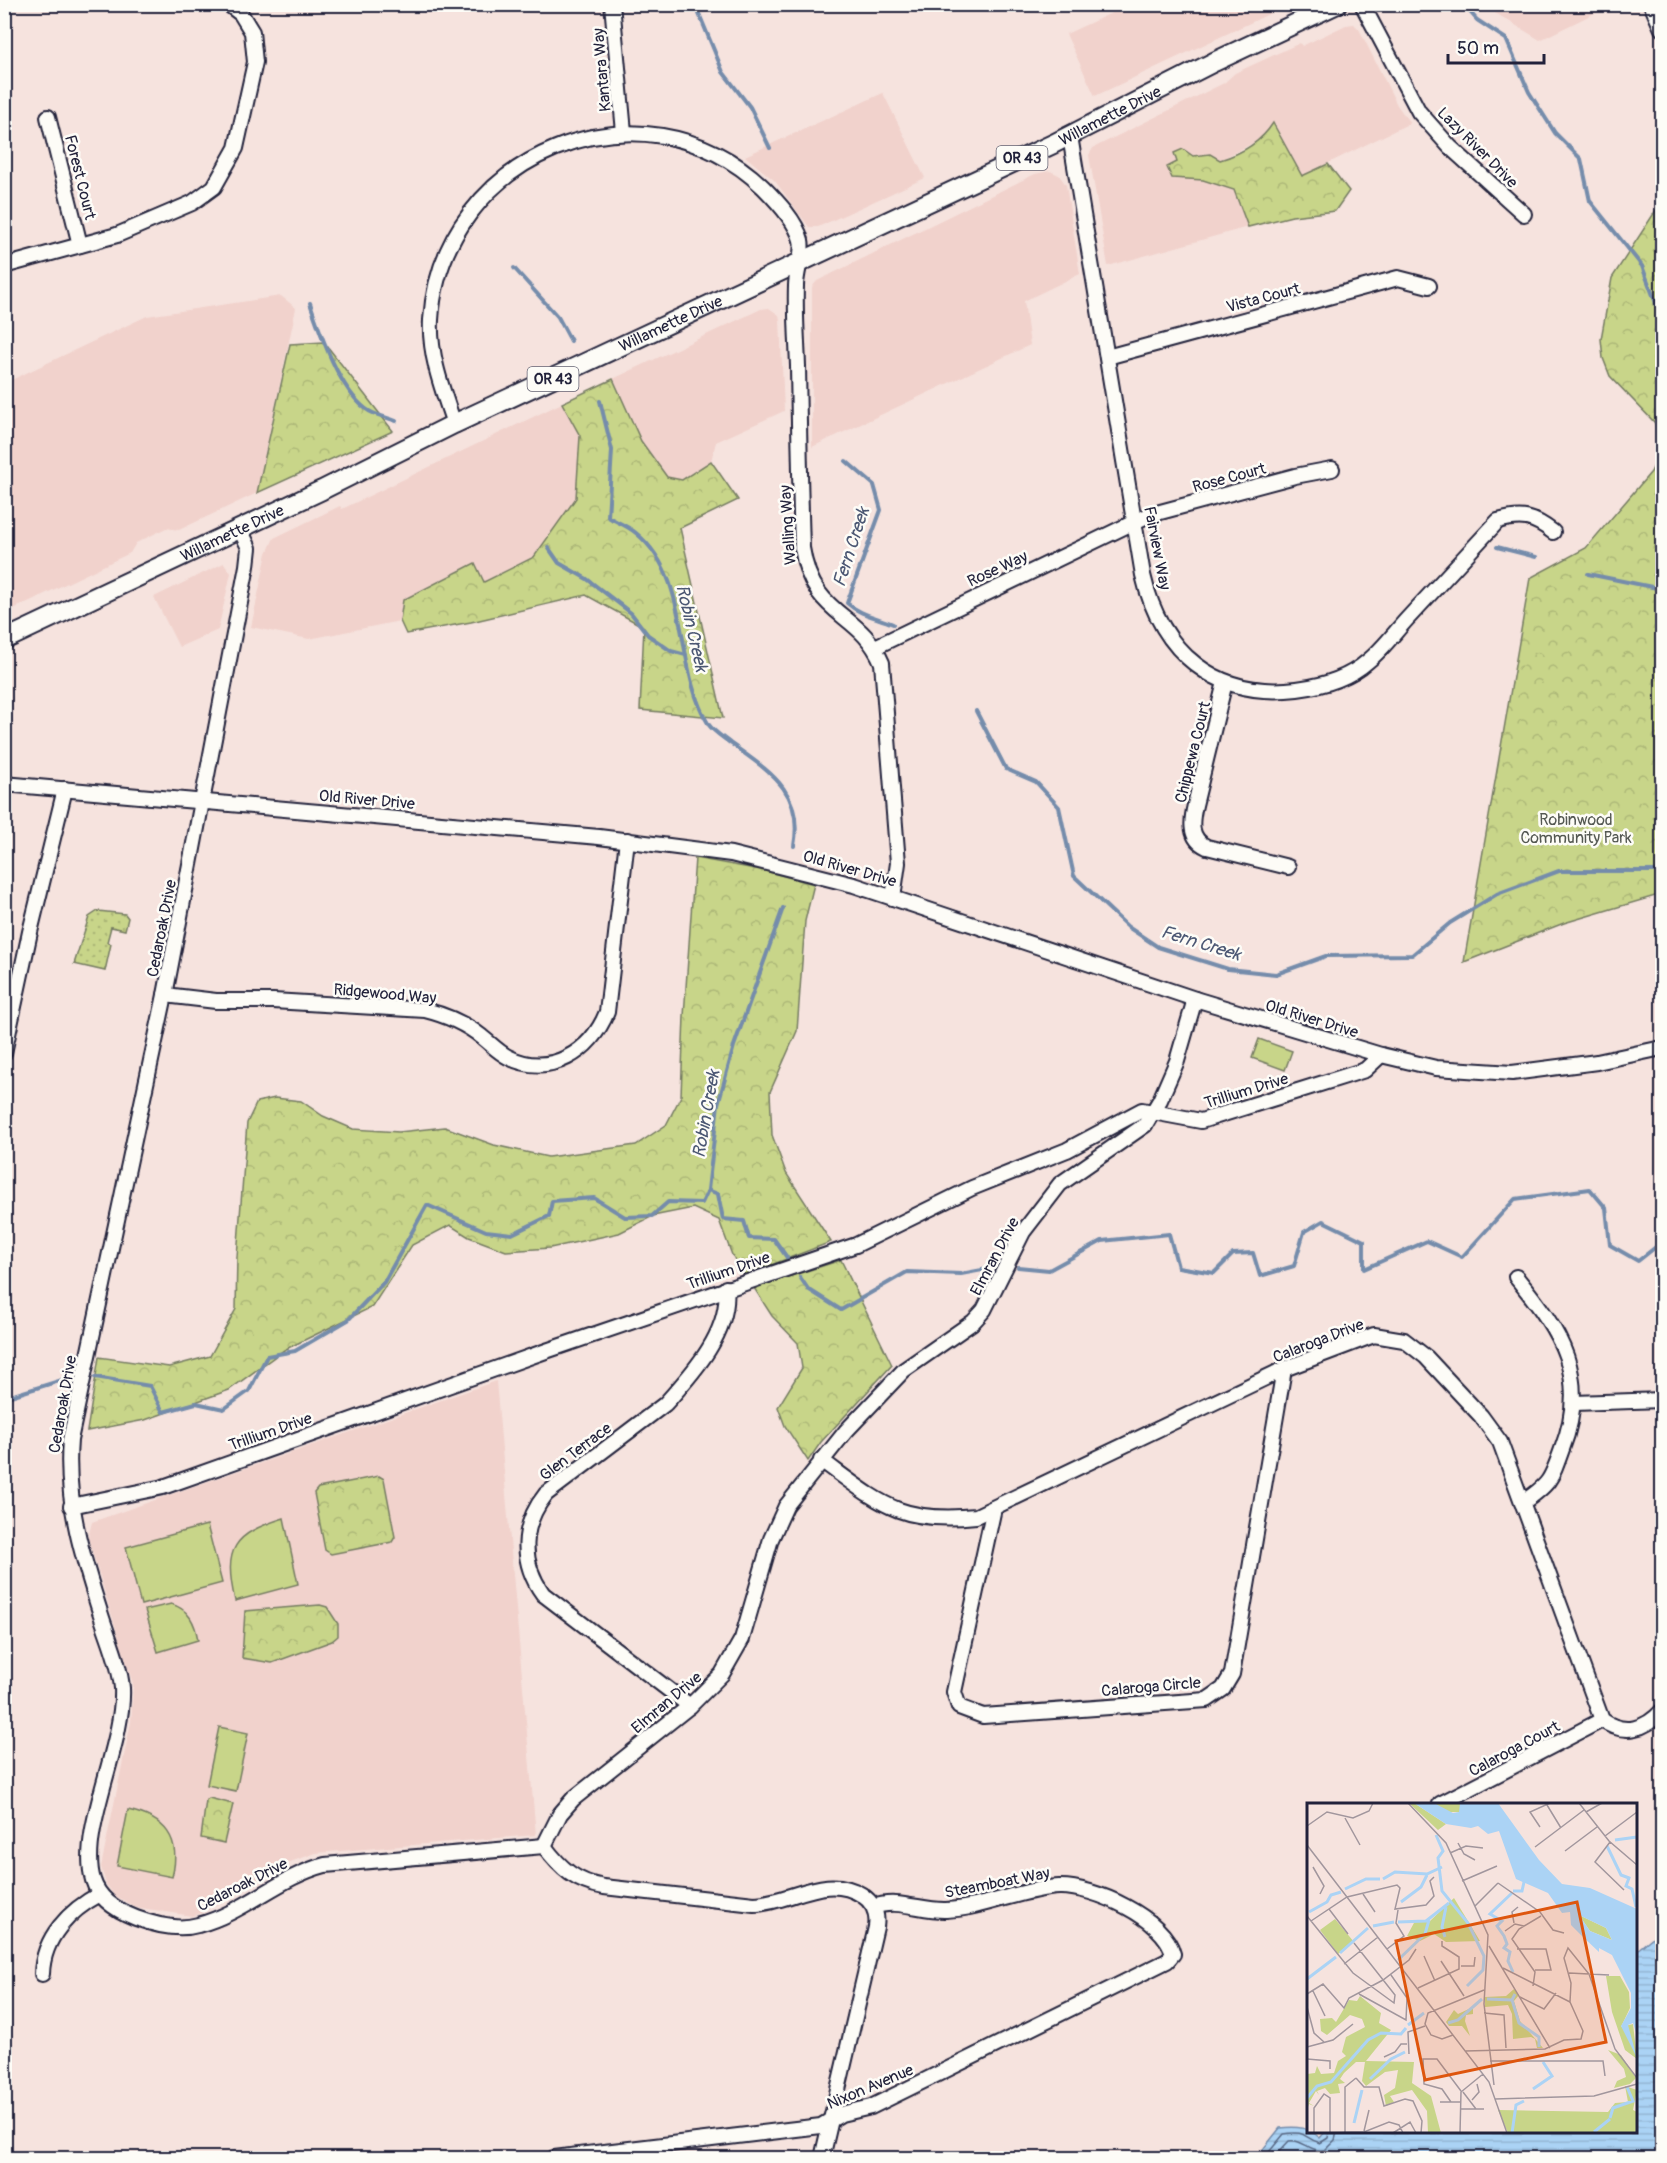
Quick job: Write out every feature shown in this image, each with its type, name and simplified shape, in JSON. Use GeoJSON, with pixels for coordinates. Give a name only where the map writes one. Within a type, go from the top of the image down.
{"type":"FeatureCollection","features":[{"type":"Feature","properties":{"kind":"main road","name":"Willamette Drive"},"geometry":{"type":"LineString","coordinates":[[4,640],[240,529],[454,424],[1070,135],[1214,62],[1336,4]]}},
{"type":"Feature","properties":{"kind":"street"},"geometry":{"type":"LineString","coordinates":[[4,266],[117,235],[192,203],[211,190],[220,178],[238,142],[256,51],[247,22],[228,4]]}},
{"type":"Feature","properties":{"kind":"street","name":"Kantara Way"},"geometry":{"type":"LineString","coordinates":[[612,4],[624,132]]}},
{"type":"Feature","properties":{"kind":"street","name":"Lazy River Drive"},"geometry":{"type":"LineString","coordinates":[[1362,4],[1419,112],[1450,147],[1524,214]]}},
{"type":"Feature","properties":{"kind":"street"},"geometry":{"type":"LineString","coordinates":[[1651,4],[1662,29]]}},
{"type":"Feature","properties":{"kind":"street","name":"Forest Court"},"geometry":{"type":"LineString","coordinates":[[48,117],[80,244]]}},
{"type":"Feature","properties":{"kind":"street"},"geometry":{"type":"LineString","coordinates":[[454,424],[440,383],[431,320],[441,269],[461,225],[499,180],[526,162],[568,144],[624,132]]}},
{"type":"Feature","properties":{"kind":"street","name":"Walling Way"},"geometry":{"type":"LineString","coordinates":[[624,132],[683,142],[736,164],[768,192],[791,221],[802,241],[796,287],[802,548],[805,567],[810,582],[825,603],[875,646]]}},
{"type":"Feature","properties":{"kind":"street","name":"Fairview Way"},"geometry":{"type":"LineString","coordinates":[[1070,135],[1146,585],[1168,634],[1187,658],[1226,682],[1248,688],[1285,690],[1314,686],[1350,674],[1368,662],[1498,521],[1509,518],[1538,519],[1553,532]]}},
{"type":"Feature","properties":{"kind":"street","name":"Vista Court"},"geometry":{"type":"LineString","coordinates":[[1107,357],[1398,278],[1429,286]]}},
{"type":"Feature","properties":{"kind":"street","name":"Rose Court"},"geometry":{"type":"LineString","coordinates":[[1135,522],[1154,513],[1296,476],[1332,469]]}},
{"type":"Feature","properties":{"kind":"street","name":"Rose Way"},"geometry":{"type":"LineString","coordinates":[[875,646],[1135,522]]}},
{"type":"Feature","properties":{"kind":"street","name":"Cedaroak Drive"},"geometry":{"type":"LineString","coordinates":[[240,529],[249,548],[247,566],[204,802],[70,1440],[68,1467],[71,1506],[83,1559],[122,1684],[120,1722],[98,1812],[90,1863],[93,1881],[106,1902],[134,1917],[155,1924],[186,1928],[210,1921],[302,1872],[325,1865],[544,1846]]}},
{"type":"Feature","properties":{"kind":"street"},"geometry":{"type":"LineString","coordinates":[[875,646],[882,663],[886,697],[898,863],[893,898]]}},
{"type":"Feature","properties":{"kind":"street","name":"Chippewa Court"},"geometry":{"type":"LineString","coordinates":[[1226,682],[1195,805],[1191,824],[1193,833],[1200,844],[1207,847],[1288,867]]}},
{"type":"Feature","properties":{"kind":"street","name":"Old River Drive"},"geometry":{"type":"LineString","coordinates":[[4,784],[627,840],[731,854],[893,898],[1195,999],[1381,1055],[1443,1070],[1512,1073],[1597,1062],[1662,1047]]}},
{"type":"Feature","properties":{"kind":"street"},"geometry":{"type":"LineString","coordinates":[[4,1053],[65,789]]}},
{"type":"Feature","properties":{"kind":"street","name":"Ridgewood Way"},"geometry":{"type":"LineString","coordinates":[[165,995],[216,1001],[273,1001],[424,1010],[444,1015],[466,1026],[499,1052],[517,1060],[539,1064],[562,1060],[591,1042],[607,1012],[627,840]]}},
{"type":"Feature","properties":{"kind":"street","name":"Elmran Drive"},"geometry":{"type":"LineString","coordinates":[[544,1846],[560,1814],[573,1799],[690,1707],[716,1681],[737,1651],[778,1522],[786,1506],[821,1460],[904,1370],[967,1327],[984,1310],[1023,1232],[1060,1184],[1134,1135],[1153,1113],[1177,1061],[1195,999]]}},
{"type":"Feature","properties":{"kind":"street","name":"Trillium Drive"},"geometry":{"type":"LineString","coordinates":[[71,1506],[164,1487],[726,1288],[856,1245],[972,1188],[1067,1150],[1142,1110],[1201,1121],[1365,1070],[1381,1055]]}},
{"type":"Feature","properties":{"kind":"street"},"geometry":{"type":"LineString","coordinates":[[1516,1277],[1546,1313],[1557,1331],[1565,1354],[1574,1403],[1570,1430],[1546,1487],[1522,1503]]}},
{"type":"Feature","properties":{"kind":"street","name":"Glen Terrace"},"geometry":{"type":"LineString","coordinates":[[690,1707],[543,1594],[531,1578],[526,1535],[532,1515],[546,1494],[665,1404],[681,1387],[720,1327],[727,1307],[726,1288]]}},
{"type":"Feature","properties":{"kind":"street","name":"Calaroga Drive"},"geometry":{"type":"LineString","coordinates":[[821,1460],[872,1497],[910,1515],[927,1519],[976,1516],[1284,1369],[1374,1335],[1404,1340],[1426,1357],[1492,1430],[1506,1457],[1602,1720]]}},
{"type":"Feature","properties":{"kind":"street","name":"Calaroga Circle"},"geometry":{"type":"LineString","coordinates":[[994,1508],[954,1692],[959,1707],[983,1716],[1207,1700],[1222,1689],[1232,1674],[1284,1369]]}},
{"type":"Feature","properties":{"kind":"street"},"geometry":{"type":"LineString","coordinates":[[1574,1403],[1662,1400]]}},
{"type":"Feature","properties":{"kind":"street"},"geometry":{"type":"LineString","coordinates":[[1602,1720],[1614,1727],[1628,1730],[1653,1722],[1662,1711]]}},
{"type":"Feature","properties":{"kind":"street","name":"Calaroga Court"},"geometry":{"type":"LineString","coordinates":[[1442,1803],[1602,1720]]}},
{"type":"Feature","properties":{"kind":"street"},"geometry":{"type":"LineString","coordinates":[[544,1846],[570,1875],[596,1885],[754,1904],[778,1900],[809,1889],[840,1887],[860,1894],[874,1907],[876,1927],[822,2158]]}},
{"type":"Feature","properties":{"kind":"street","name":"Steamboat Way"},"geometry":{"type":"LineString","coordinates":[[874,1907],[885,1903],[946,1910],[1065,1888],[1118,1902],[1141,1914],[1154,1925],[1172,1948],[1173,1956]]}},
{"type":"Feature","properties":{"kind":"street"},"geometry":{"type":"LineString","coordinates":[[42,1974],[47,1949],[62,1923],[74,1911],[100,1894]]}},
{"type":"Feature","properties":{"kind":"street","name":"Nixon Avenue"},"geometry":{"type":"LineString","coordinates":[[554,2158],[822,2126],[841,2114],[871,2107],[950,2069],[1173,1956]]}},
{"type":"Feature","properties":{"kind":"shaded area"},"geometry":{"type":"Polygon","coordinates":[[[1129,5],[1152,5],[1154,9],[1164,5],[1288,5],[1095,96],[1066,34],[1129,5]]]}},
{"type":"Feature","properties":{"kind":"shaded area"},"geometry":{"type":"Polygon","coordinates":[[[1482,5],[1611,5],[1540,40],[1482,5]]]}},
{"type":"Feature","properties":{"kind":"shaded area"},"geometry":{"type":"Polygon","coordinates":[[[1354,24],[1359,29],[1397,105],[1410,123],[1302,176],[1270,128],[1257,141],[1220,160],[1210,154],[1193,156],[1183,149],[1174,153],[1177,162],[1172,178],[1203,180],[1234,190],[1248,227],[1108,266],[1089,155],[1093,148],[1224,83],[1235,73],[1300,43],[1302,46],[1346,25],[1354,24]]]}},
{"type":"Feature","properties":{"kind":"shaded area"},"geometry":{"type":"Polygon","coordinates":[[[883,93],[925,178],[818,227],[809,227],[775,181],[745,156],[883,93]]]}},
{"type":"Feature","properties":{"kind":"shaded area"},"geometry":{"type":"Polygon","coordinates":[[[1050,171],[1059,175],[1066,185],[1080,274],[1024,301],[1030,345],[812,447],[812,287],[817,281],[1035,174],[1050,171]]]}},
{"type":"Feature","properties":{"kind":"shaded area"},"geometry":{"type":"Polygon","coordinates":[[[281,296],[296,308],[257,493],[179,530],[166,528],[136,543],[130,553],[5,613],[5,383],[147,316],[281,296]]]}},
{"type":"Feature","properties":{"kind":"shaded area"},"geometry":{"type":"Polygon","coordinates":[[[769,308],[779,315],[780,320],[784,411],[716,442],[711,461],[681,480],[667,477],[651,459],[641,441],[613,379],[761,309],[769,308]]]}},
{"type":"Feature","properties":{"kind":"shaded area"},"geometry":{"type":"Polygon","coordinates":[[[562,403],[580,436],[576,498],[534,557],[484,582],[475,563],[403,600],[400,621],[309,639],[251,627],[267,553],[274,538],[340,506],[342,509],[562,403]]]}},
{"type":"Feature","properties":{"kind":"shaded area"},"geometry":{"type":"Polygon","coordinates":[[[224,563],[231,573],[218,630],[179,647],[154,597],[224,563]]]}},
{"type":"Feature","properties":{"kind":"shaded area"},"geometry":{"type":"Polygon","coordinates":[[[496,1381],[536,1835],[316,1853],[290,1862],[202,1913],[192,1916],[135,1907],[114,1895],[106,1884],[101,1867],[131,1722],[133,1684],[88,1538],[92,1522],[496,1381]]]}},
{"type":"Feature","properties":{"kind":"green space"},"geometry":{"type":"Polygon","coordinates":[[[1273,123],[1302,176],[1328,164],[1349,191],[1335,211],[1292,216],[1248,227],[1234,190],[1203,180],[1172,178],[1167,167],[1177,162],[1174,153],[1183,149],[1193,156],[1210,154],[1220,160],[1250,146],[1273,123]]]}},
{"type":"Feature","properties":{"kind":"green space","name":"Robinwood Community Park"},"geometry":{"type":"Polygon","coordinates":[[[1662,201],[1662,894],[1564,923],[1464,962],[1530,578],[1586,548],[1651,472],[1658,457],[1660,440],[1655,423],[1610,376],[1603,358],[1601,339],[1612,278],[1662,201]]]}},
{"type":"Feature","properties":{"kind":"green space"},"geometry":{"type":"Polygon","coordinates":[[[324,342],[393,431],[257,493],[290,344],[324,342]]]}},
{"type":"Feature","properties":{"kind":"green space"},"geometry":{"type":"Polygon","coordinates":[[[613,379],[641,441],[667,477],[682,480],[711,461],[738,500],[680,528],[723,718],[640,710],[644,627],[586,595],[471,622],[406,634],[400,621],[403,600],[475,563],[484,582],[534,557],[576,498],[580,436],[562,403],[613,379]]]}},
{"type":"Feature","properties":{"kind":"green space"},"geometry":{"type":"Polygon","coordinates":[[[695,858],[761,870],[814,884],[805,921],[797,1031],[770,1092],[772,1135],[786,1173],[831,1242],[745,1275],[732,1255],[719,1220],[693,1208],[653,1216],[619,1233],[550,1248],[506,1251],[469,1237],[450,1225],[412,1245],[372,1307],[284,1350],[229,1390],[145,1420],[87,1431],[99,1357],[169,1367],[210,1356],[236,1309],[237,1257],[247,1123],[257,1102],[275,1098],[301,1101],[323,1116],[353,1129],[399,1132],[445,1127],[494,1145],[548,1157],[636,1145],[666,1125],[681,1096],[695,858]]]}},
{"type":"Feature","properties":{"kind":"green space"},"geometry":{"type":"Polygon","coordinates":[[[98,911],[125,914],[128,918],[125,930],[111,927],[107,942],[111,944],[105,971],[74,964],[89,917],[98,911]]]}},
{"type":"Feature","properties":{"kind":"green space"},"geometry":{"type":"Polygon","coordinates":[[[1259,1039],[1292,1051],[1285,1070],[1252,1058],[1259,1039]]]}},
{"type":"Feature","properties":{"kind":"green space"},"geometry":{"type":"Polygon","coordinates":[[[841,1260],[892,1365],[821,1442],[808,1461],[785,1426],[778,1407],[802,1368],[798,1343],[772,1316],[754,1288],[841,1260]]]}},
{"type":"Feature","properties":{"kind":"green space"},"geometry":{"type":"Polygon","coordinates":[[[379,1476],[384,1479],[395,1537],[392,1542],[331,1554],[325,1550],[314,1493],[318,1488],[379,1476]]]}},
{"type":"Feature","properties":{"kind":"green space"},"geometry":{"type":"Polygon","coordinates":[[[284,1518],[298,1584],[235,1601],[230,1568],[236,1546],[253,1530],[284,1518]]]}},
{"type":"Feature","properties":{"kind":"green space"},"geometry":{"type":"Polygon","coordinates":[[[207,1525],[222,1583],[141,1605],[126,1547],[207,1525]]]}},
{"type":"Feature","properties":{"kind":"green space"},"geometry":{"type":"Polygon","coordinates":[[[171,1604],[187,1613],[198,1640],[158,1652],[145,1610],[171,1604]]]}},
{"type":"Feature","properties":{"kind":"green space"},"geometry":{"type":"Polygon","coordinates":[[[320,1605],[327,1607],[338,1624],[338,1636],[332,1641],[272,1663],[242,1658],[245,1611],[320,1605]]]}},
{"type":"Feature","properties":{"kind":"green space"},"geometry":{"type":"Polygon","coordinates":[[[219,1727],[248,1733],[236,1791],[207,1785],[219,1727]]]}},
{"type":"Feature","properties":{"kind":"green space"},"geometry":{"type":"Polygon","coordinates":[[[209,1798],[233,1804],[224,1843],[201,1838],[206,1800],[209,1798]]]}},
{"type":"Feature","properties":{"kind":"green space"},"geometry":{"type":"Polygon","coordinates":[[[128,1810],[152,1818],[168,1832],[175,1851],[172,1877],[117,1866],[128,1810]]]}},
{"type":"Feature","properties":{"kind":"water"},"geometry":{"type":"Polygon","coordinates":[[[1662,1935],[1662,2158],[1522,2158],[1522,2156],[1496,2158],[1256,2158],[1280,2128],[1286,2127],[1306,2129],[1307,2133],[1312,2133],[1320,2138],[1324,2133],[1637,2133],[1637,1950],[1654,1936],[1662,1935]]]}},
{"type":"Feature","properties":{"kind":"waterway","name":"Fern Creek"},"geometry":{"type":"LineString","coordinates":[[695,4],[723,72],[750,107],[770,148]]}},
{"type":"Feature","properties":{"kind":"waterway"},"geometry":{"type":"LineString","coordinates":[[1463,4],[1477,20],[1506,39],[1529,92],[1555,133],[1581,159],[1590,201],[1642,266],[1662,319]]}},
{"type":"Feature","properties":{"kind":"waterway","name":"Robin Creek"},"geometry":{"type":"LineString","coordinates":[[514,268],[558,317],[571,341]]}},
{"type":"Feature","properties":{"kind":"waterway"},"geometry":{"type":"LineString","coordinates":[[310,303],[332,360],[347,388],[369,411],[396,421]]}},
{"type":"Feature","properties":{"kind":"waterway","name":"Robin Creek"},"geometry":{"type":"LineString","coordinates":[[600,401],[612,450],[608,517],[636,533],[654,552],[675,599],[690,677],[698,702],[709,725],[781,785],[794,811],[796,827],[794,846]]}},
{"type":"Feature","properties":{"kind":"waterway","name":"Fern Creek"},"geometry":{"type":"LineString","coordinates":[[846,461],[874,485],[881,510],[847,603],[863,613],[893,624]]}},
{"type":"Feature","properties":{"kind":"waterway"},"geometry":{"type":"LineString","coordinates":[[548,547],[559,563],[587,579],[631,613],[648,635],[671,651],[686,655]]}},
{"type":"Feature","properties":{"kind":"waterway"},"geometry":{"type":"LineString","coordinates":[[1497,547],[1536,557]]}},
{"type":"Feature","properties":{"kind":"waterway"},"geometry":{"type":"LineString","coordinates":[[1588,574],[1662,589]]}},
{"type":"Feature","properties":{"kind":"waterway","name":"Fern Creek"},"geometry":{"type":"LineString","coordinates":[[976,711],[1006,769],[1036,782],[1059,807],[1074,876],[1128,927],[1158,947],[1228,969],[1276,974],[1326,956],[1412,955],[1450,923],[1497,894],[1559,871],[1662,871]]}},
{"type":"Feature","properties":{"kind":"waterway","name":"Robin Creek"},"geometry":{"type":"LineString","coordinates":[[708,1190],[718,1104],[734,1046],[783,908]]}},
{"type":"Feature","properties":{"kind":"waterway"},"geometry":{"type":"LineString","coordinates":[[1018,1267],[1049,1270],[1102,1241],[1169,1234],[1178,1267],[1214,1273],[1233,1254],[1253,1253],[1260,1276],[1294,1266],[1304,1232],[1323,1221],[1364,1241],[1364,1269],[1427,1241],[1462,1257],[1515,1199],[1590,1189],[1606,1208],[1610,1245],[1638,1261],[1662,1242]]}},
{"type":"Feature","properties":{"kind":"waterway"},"geometry":{"type":"LineString","coordinates":[[95,1377],[150,1386],[163,1412],[196,1403],[224,1409],[249,1391],[267,1356],[295,1351],[348,1320],[384,1282],[427,1205],[486,1231],[512,1234],[549,1216],[552,1201],[594,1198],[625,1217],[652,1216],[668,1202],[702,1203],[708,1190],[718,1194],[723,1219],[744,1221],[749,1238],[774,1239],[788,1259]]}},
{"type":"Feature","properties":{"kind":"waterway"},"geometry":{"type":"LineString","coordinates":[[800,1277],[808,1289],[841,1310],[907,1272],[961,1274],[993,1268]]}},
{"type":"Feature","properties":{"kind":"waterway"},"geometry":{"type":"LineString","coordinates":[[4,1398],[72,1377]]}}]}
